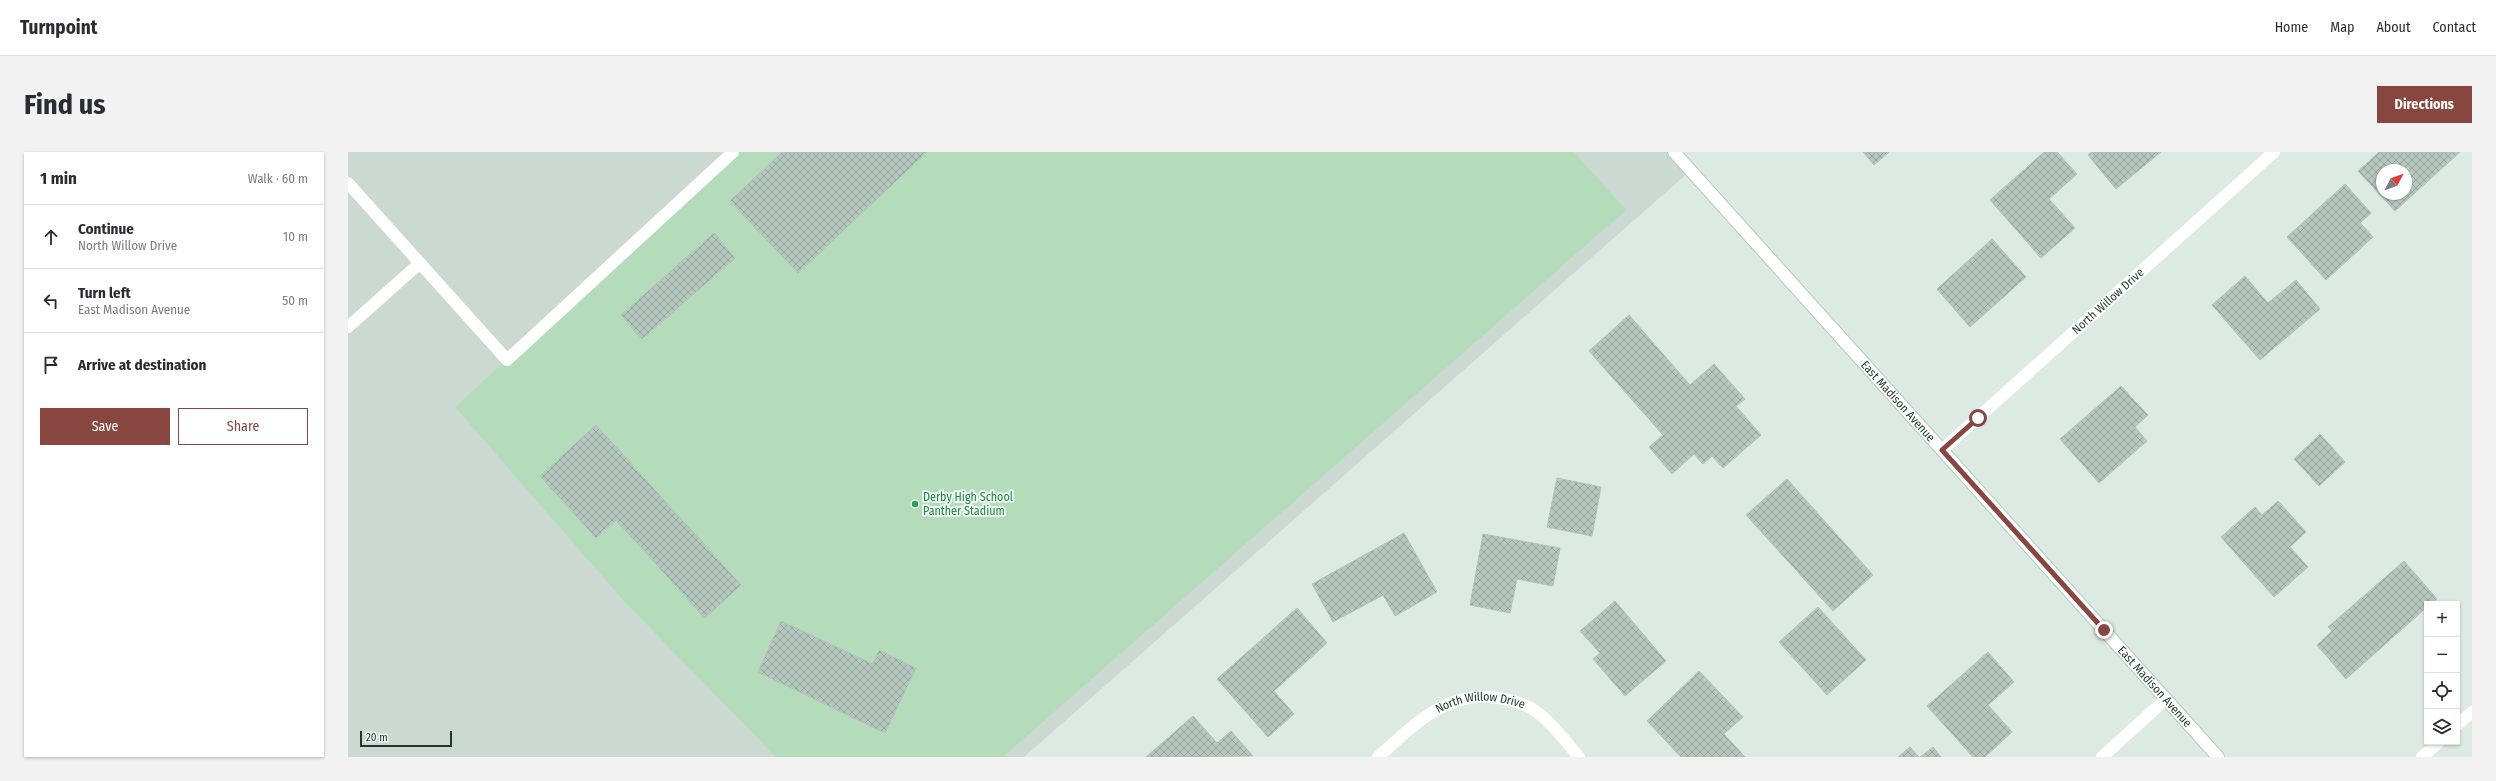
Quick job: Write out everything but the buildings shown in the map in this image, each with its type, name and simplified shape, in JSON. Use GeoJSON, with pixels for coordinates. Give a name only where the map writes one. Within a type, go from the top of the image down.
{"type":"FeatureCollection","features":[{"type":"Feature","properties":{"kind":"street"},"geometry":{"type":"LineString","coordinates":[[348,183],[507,360],[733,152]]}},
{"type":"Feature","properties":{"kind":"street","name":"East Madison Avenue"},"geometry":{"type":"LineString","coordinates":[[1674,152],[2218,757]]}},
{"type":"Feature","properties":{"kind":"street","name":"North Willow Drive"},"geometry":{"type":"LineString","coordinates":[[1942,450],[2274,152]]}},
{"type":"Feature","properties":{"kind":"street"},"geometry":{"type":"LineString","coordinates":[[348,327],[420,263]]}},
{"type":"Feature","properties":{"kind":"street","name":"North Willow Drive"},"geometry":{"type":"LineString","coordinates":[[1378,757],[1425,716],[1441,706],[1458,700],[1492,696],[1508,699],[1538,713],[1579,757]]}},
{"type":"Feature","properties":{"kind":"street"},"geometry":{"type":"LineString","coordinates":[[2102,757],[2166,699]]}},
{"type":"Feature","properties":{"kind":"street"},"geometry":{"type":"LineString","coordinates":[[2460,722],[2472,712]]}},
{"type":"Feature","properties":{"kind":"street"},"geometry":{"type":"LineString","coordinates":[[2422,757],[2436,745]]}},
{"type":"Feature","properties":{"kind":"shaded area","name":"Derby High School Panther Stadium"},"geometry":{"type":"Polygon","coordinates":[[[348,152],[1674,152],[1690,171],[1024,757],[348,757],[348,152]]]}},
{"type":"Feature","properties":{"kind":"green space","name":"Derby High School Panther Stadium"},"geometry":{"type":"Polygon","coordinates":[[[733,152],[1574,152],[1626,210],[1003,757],[776,757],[623,600],[455,407],[733,152]]]}},
{"type":"Feature","properties":{"kind":"place","name":"Derby High School Panther Stadium"},"geometry":{"type":"Point","coordinates":[915,504]}},
{"type":"Feature","properties":{"kind":"route"},"geometry":{"type":"LineString","coordinates":[[1978,418],[1942,450],[2104,630]]}}]}
